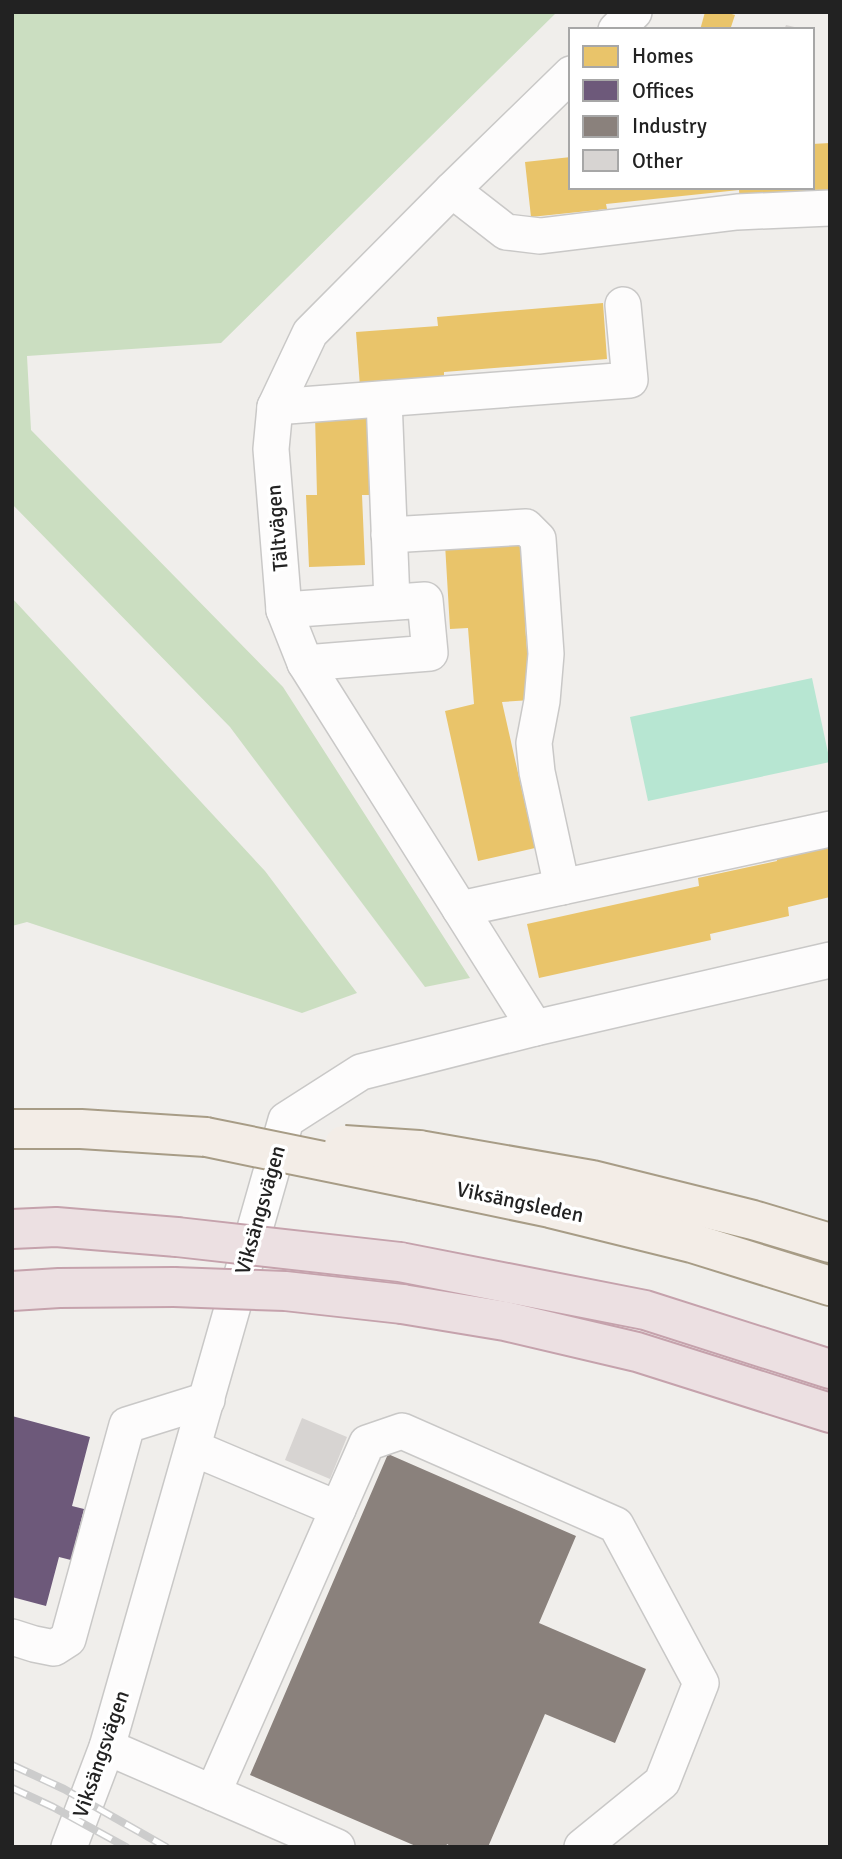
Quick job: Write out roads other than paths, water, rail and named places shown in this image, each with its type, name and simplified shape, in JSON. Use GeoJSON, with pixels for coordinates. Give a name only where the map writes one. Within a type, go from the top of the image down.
{"type":"FeatureCollection","features":[{"type":"Feature","properties":{"kind":"highway"},"geometry":{"type":"LineString","coordinates":[[12,1229],[56,1227],[177,1237],[400,1262],[645,1310],[830,1369]]}},
{"type":"Feature","properties":{"kind":"highway"},"geometry":{"type":"LineString","coordinates":[[12,1291],[174,1287],[285,1292],[402,1304],[505,1321],[637,1352],[830,1413]]}},
{"type":"Feature","properties":{"kind":"main road","name":"Viksängsleden"},"geometry":{"type":"LineString","coordinates":[[12,1129],[80,1129],[206,1137],[420,1165],[592,1180],[754,1220],[830,1243]]}},
{"type":"Feature","properties":{"kind":"main road","name":"Viksängsleden"},"geometry":{"type":"LineString","coordinates":[[420,1165],[550,1208],[692,1243],[830,1286]]}},
{"type":"Feature","properties":{"kind":"street"},"geometry":{"type":"LineString","coordinates":[[618,28],[634,12]]}},
{"type":"Feature","properties":{"kind":"street","name":"Tältvägen"},"geometry":{"type":"LineString","coordinates":[[535,1028],[305,663],[284,610],[271,449],[275,407],[310,333],[569,76]]}},
{"type":"Feature","properties":{"kind":"street"},"geometry":{"type":"LineString","coordinates":[[452,190],[506,232],[540,236],[737,212],[830,208]]}},
{"type":"Feature","properties":{"kind":"street"},"geometry":{"type":"LineString","coordinates":[[275,407],[630,380],[623,305]]}},
{"type":"Feature","properties":{"kind":"street"},"geometry":{"type":"LineString","coordinates":[[384,399],[392,602]]}},
{"type":"Feature","properties":{"kind":"street"},"geometry":{"type":"LineString","coordinates":[[390,535],[526,527],[538,539],[546,654],[542,701],[534,743],[537,772],[562,887]]}},
{"type":"Feature","properties":{"kind":"street"},"geometry":{"type":"LineString","coordinates":[[284,610],[425,600],[430,653],[305,663]]}},
{"type":"Feature","properties":{"kind":"street"},"geometry":{"type":"LineString","coordinates":[[460,909],[830,829]]}},
{"type":"Feature","properties":{"kind":"street","name":"Viksängsvägen"},"geometry":{"type":"LineString","coordinates":[[69,1847],[107,1746],[286,1120],[361,1072],[535,1028],[830,960]]}},
{"type":"Feature","properties":{"kind":"street"},"geometry":{"type":"LineString","coordinates":[[12,1637],[54,1647],[68,1639],[127,1426],[206,1401]]}},
{"type":"Feature","properties":{"kind":"street"},"geometry":{"type":"LineString","coordinates":[[213,1793],[367,1443],[402,1431],[616,1525],[701,1683],[662,1782],[582,1847]]}},
{"type":"Feature","properties":{"kind":"street"},"geometry":{"type":"LineString","coordinates":[[193,1448],[338,1509]]}},
{"type":"Feature","properties":{"kind":"street"},"geometry":{"type":"LineString","coordinates":[[107,1746],[337,1847]]}},
{"type":"Feature","properties":{"kind":"railway"},"geometry":{"type":"LineString","coordinates":[[12,1765],[64,1789],[166,1847]]}},
{"type":"Feature","properties":{"kind":"railway"},"geometry":{"type":"LineString","coordinates":[[12,1788],[126,1847]]}}]}
